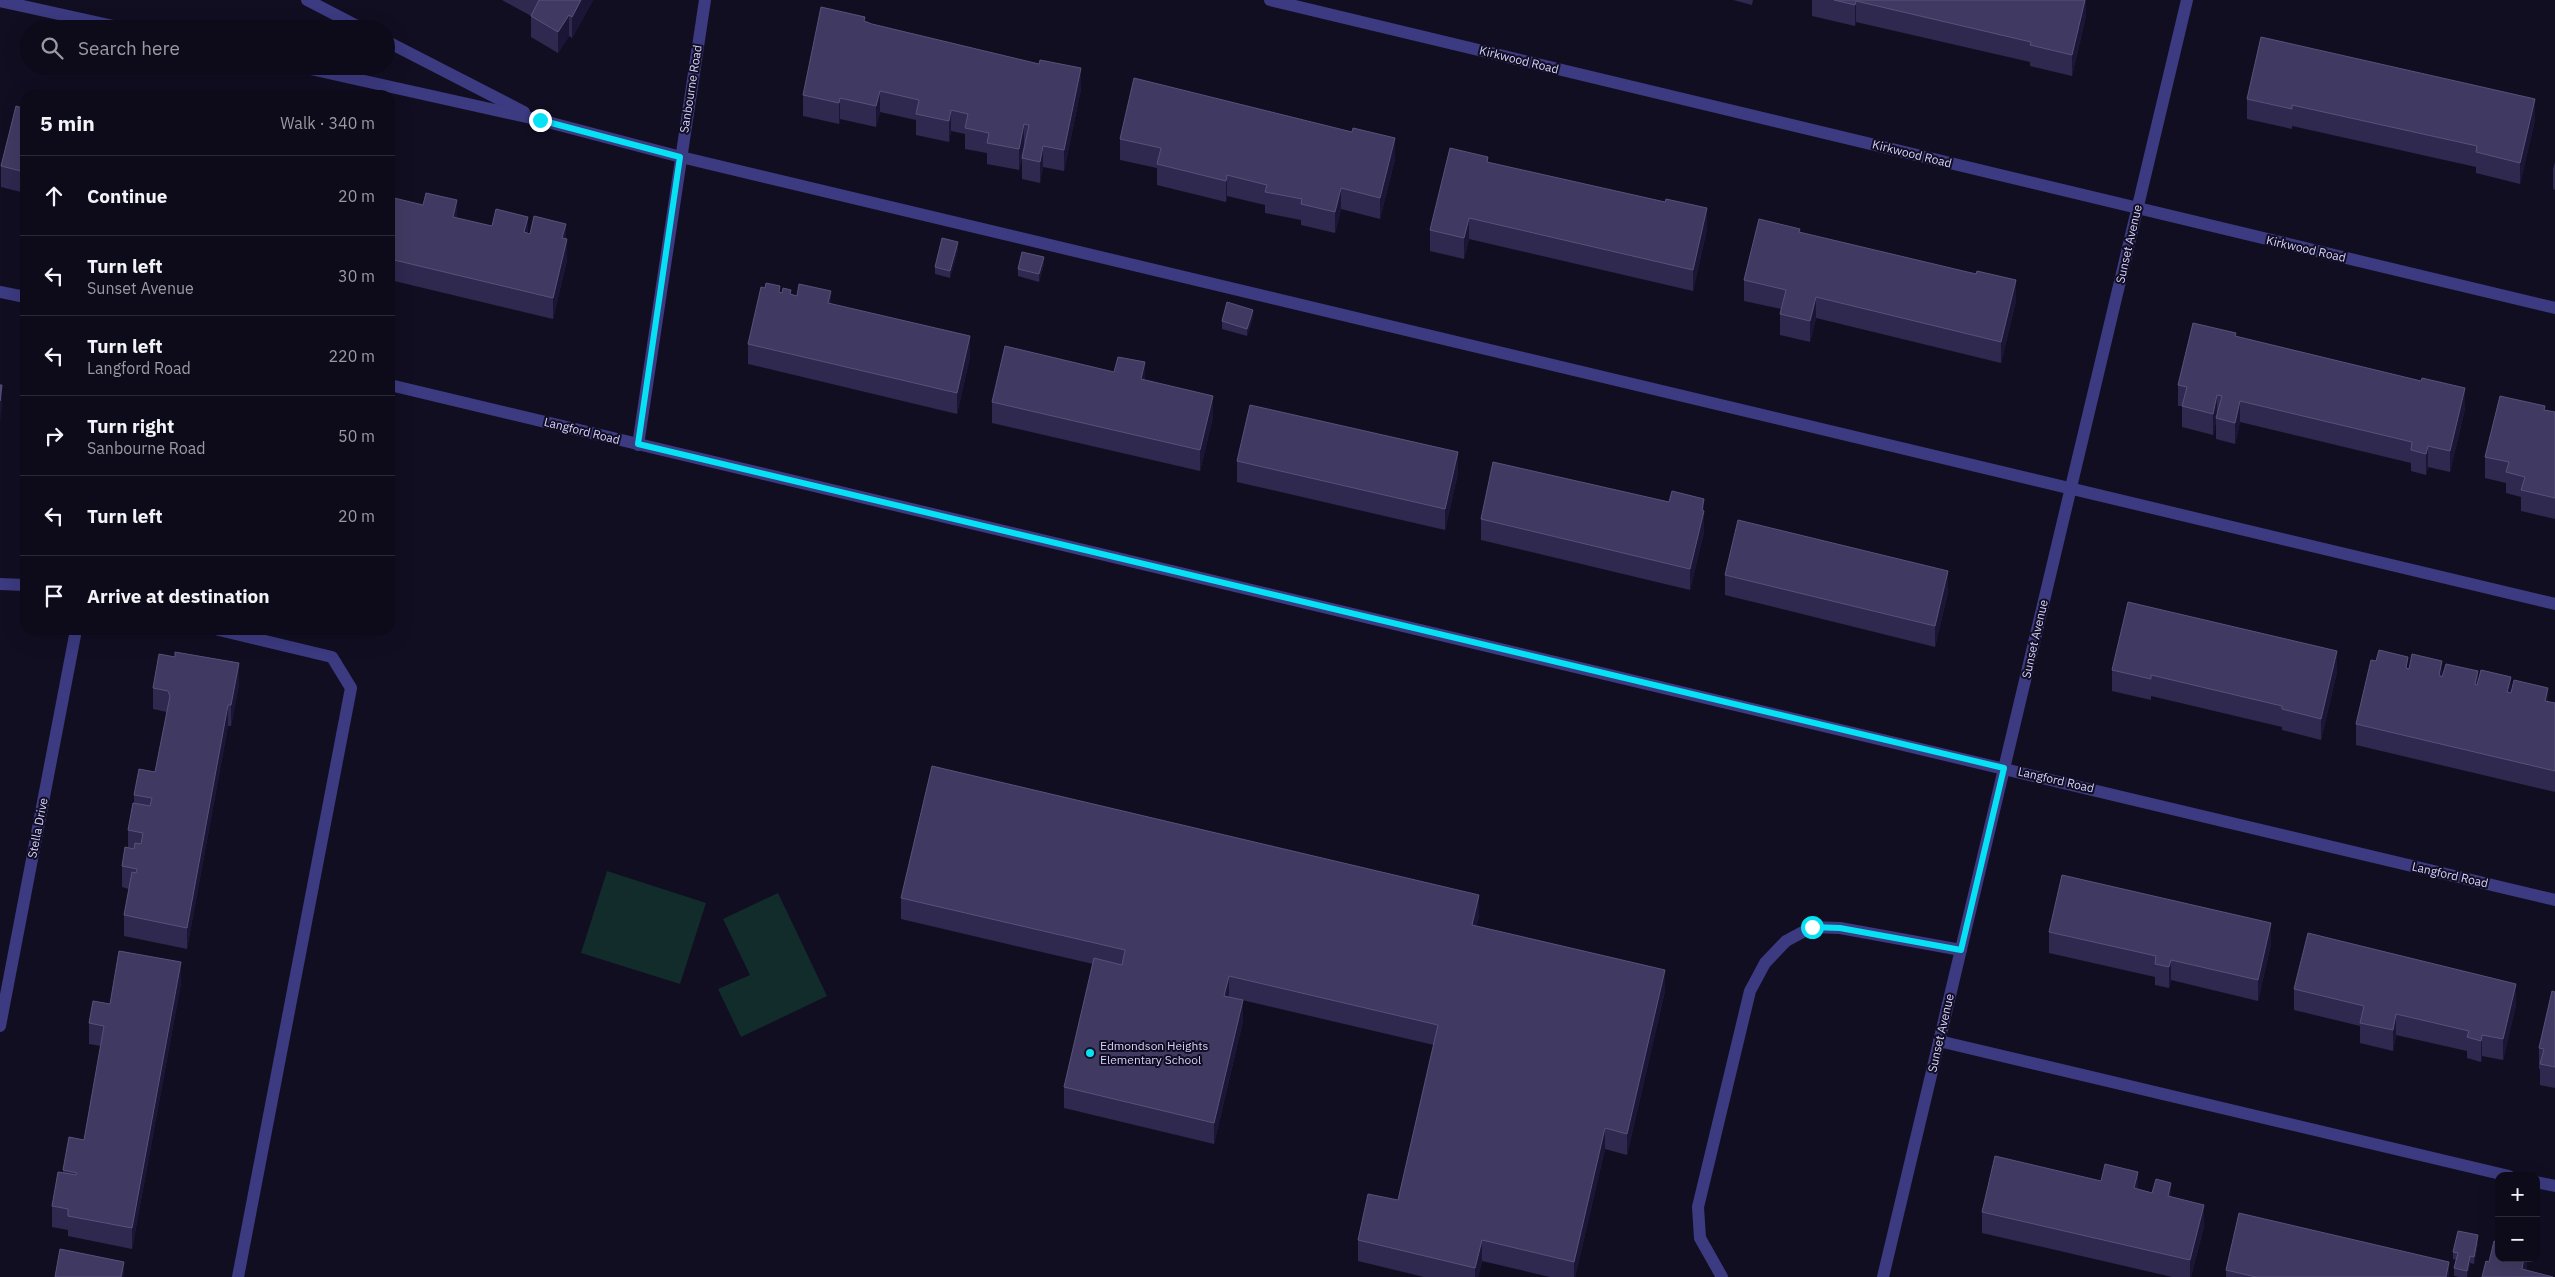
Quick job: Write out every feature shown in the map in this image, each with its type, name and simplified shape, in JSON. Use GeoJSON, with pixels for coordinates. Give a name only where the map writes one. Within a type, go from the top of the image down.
{"type":"FeatureCollection","features":[{"type":"Feature","properties":{"kind":"street"},"geometry":{"type":"LineString","coordinates":[[307,0],[346,20]]}},
{"type":"Feature","properties":{"kind":"street","name":"Sanbourne Road"},"geometry":{"type":"LineString","coordinates":[[638,444],[705,0]]}},
{"type":"Feature","properties":{"kind":"street","name":"Kirkwood Road"},"geometry":{"type":"LineString","coordinates":[[1270,0],[2555,308]]}},
{"type":"Feature","properties":{"kind":"street","name":"Sunset Avenue"},"geometry":{"type":"LineString","coordinates":[[1883,1277],[2187,0]]}},
{"type":"Feature","properties":{"kind":"street"},"geometry":{"type":"LineString","coordinates":[[0,1],[86,20]]}},
{"type":"Feature","properties":{"kind":"street"},"geometry":{"type":"LineString","coordinates":[[395,46],[540,120]]}},
{"type":"Feature","properties":{"kind":"street"},"geometry":{"type":"LineString","coordinates":[[338,75],[540,120],[680,157],[2555,604]]}},
{"type":"Feature","properties":{"kind":"street"},"geometry":{"type":"LineString","coordinates":[[0,292],[20,296]]}},
{"type":"Feature","properties":{"kind":"street","name":"Langford Road"},"geometry":{"type":"LineString","coordinates":[[395,386],[2555,900]]}},
{"type":"Feature","properties":{"kind":"street"},"geometry":{"type":"LineString","coordinates":[[0,584],[20,585]]}},
{"type":"Feature","properties":{"kind":"street","name":"Stella Drive"},"geometry":{"type":"LineString","coordinates":[[1,1020],[75,635]]}},
{"type":"Feature","properties":{"kind":"street"},"geometry":{"type":"LineString","coordinates":[[238,1277],[351,688],[332,657],[240,635]]}},
{"type":"Feature","properties":{"kind":"street"},"geometry":{"type":"LineString","coordinates":[[1722,1277],[1700,1238],[1698,1207],[1750,992],[1765,963],[1786,941],[1812,927],[1840,928],[1961,950]]}},
{"type":"Feature","properties":{"kind":"street"},"geometry":{"type":"LineString","coordinates":[[1939,1041],[2495,1172]]}},
{"type":"Feature","properties":{"kind":"street"},"geometry":{"type":"LineString","coordinates":[[2540,1183],[2555,1186]]}},
{"type":"Feature","properties":{"kind":"green space"},"geometry":{"type":"Polygon","coordinates":[[[607,871],[706,903],[680,984],[581,953],[607,871]]]}},
{"type":"Feature","properties":{"kind":"green space"},"geometry":{"type":"Polygon","coordinates":[[[778,893],[827,996],[741,1037],[718,989],[750,975],[723,919],[778,893]]]}},
{"type":"Feature","properties":{"kind":"building"},"geometry":{"type":"Polygon","coordinates":[[[539,0],[581,0],[572,17],[569,15],[558,32],[531,16],[539,0]]]}},
{"type":"Feature","properties":{"kind":"building"},"geometry":{"type":"Polygon","coordinates":[[[1834,0],[2085,0],[2072,55],[2030,45],[2031,42],[1856,1],[1855,5],[1834,0]]]}},
{"type":"Feature","properties":{"kind":"building"},"geometry":{"type":"Polygon","coordinates":[[[821,7],[865,17],[864,21],[872,24],[1039,64],[1040,60],[1081,68],[1064,150],[1043,146],[1040,162],[1022,158],[1029,125],[1024,124],[1019,149],[987,143],[989,133],[965,128],[968,114],[951,110],[949,121],[916,114],[919,100],[880,91],[876,106],[840,98],[839,103],[803,95],[821,7]]]}},
{"type":"Feature","properties":{"kind":"building"},"geometry":{"type":"Polygon","coordinates":[[[2261,37],[2535,99],[2520,163],[2476,152],[2477,146],[2292,105],[2292,109],[2247,99],[2261,37]]]}},
{"type":"Feature","properties":{"kind":"building"},"geometry":{"type":"Polygon","coordinates":[[[1134,78],[1352,132],[1353,128],[1395,138],[1380,198],[1341,188],[1335,212],[1301,204],[1302,199],[1265,192],[1267,185],[1227,175],[1226,181],[1157,164],[1161,148],[1120,139],[1134,78]]]}},
{"type":"Feature","properties":{"kind":"building"},"geometry":{"type":"Polygon","coordinates":[[[16,106],[20,107],[20,171],[1,166],[16,106]]]}},
{"type":"Feature","properties":{"kind":"building"},"geometry":{"type":"Polygon","coordinates":[[[1450,148],[1488,157],[1487,162],[1665,202],[1666,199],[1707,208],[1693,270],[1469,218],[1464,238],[1430,230],[1450,148]]]}},
{"type":"Feature","properties":{"kind":"building"},"geometry":{"type":"Polygon","coordinates":[[[426,193],[457,200],[453,217],[492,226],[496,209],[528,217],[524,232],[530,234],[534,216],[566,224],[562,238],[567,239],[553,298],[395,260],[395,198],[423,205],[426,193]]]}},
{"type":"Feature","properties":{"kind":"building"},"geometry":{"type":"Polygon","coordinates":[[[1759,219],[1800,229],[1799,232],[1976,274],[1977,271],[2016,280],[2001,342],[1816,297],[1810,321],[1780,314],[1786,290],[1744,280],[1759,219]]]}},
{"type":"Feature","properties":{"kind":"building"},"geometry":{"type":"Polygon","coordinates":[[[942,238],[958,242],[950,271],[935,267],[942,238]]]}},
{"type":"Feature","properties":{"kind":"building"},"geometry":{"type":"Polygon","coordinates":[[[1022,252],[1044,257],[1039,274],[1018,269],[1022,252]]]}},
{"type":"Feature","properties":{"kind":"building"},"geometry":{"type":"Polygon","coordinates":[[[766,283],[780,286],[779,292],[782,293],[783,288],[791,290],[790,294],[797,296],[799,284],[831,291],[828,303],[970,336],[957,393],[748,344],[761,287],[765,288],[766,283]]]}},
{"type":"Feature","properties":{"kind":"building"},"geometry":{"type":"Polygon","coordinates":[[[1227,302],[1253,310],[1247,329],[1222,321],[1227,302]]]}},
{"type":"Feature","properties":{"kind":"building"},"geometry":{"type":"Polygon","coordinates":[[[2193,323],[2236,333],[2235,336],[2421,381],[2422,378],[2465,388],[2450,451],[2428,446],[2426,454],[2411,450],[2412,442],[2240,401],[2235,423],[2216,418],[2222,396],[2217,395],[2213,414],[2182,406],[2187,387],[2178,385],[2193,323]]]}},
{"type":"Feature","properties":{"kind":"building"},"geometry":{"type":"Polygon","coordinates":[[[1005,346],[1114,372],[1118,357],[1145,362],[1141,379],[1213,396],[1200,450],[992,402],[1005,346]]]}},
{"type":"Feature","properties":{"kind":"building"},"geometry":{"type":"Polygon","coordinates":[[[0,385],[2,385],[0,401],[0,385]]]}},
{"type":"Feature","properties":{"kind":"building"},"geometry":{"type":"Polygon","coordinates":[[[2500,396],[2545,406],[2544,410],[2555,412],[2555,498],[2521,490],[2525,477],[2506,472],[2509,462],[2485,457],[2500,396]]]}},
{"type":"Feature","properties":{"kind":"building"},"geometry":{"type":"Polygon","coordinates":[[[1250,405],[1458,452],[1445,509],[1237,461],[1250,405]]]}},
{"type":"Feature","properties":{"kind":"building"},"geometry":{"type":"Polygon","coordinates":[[[1493,462],[1669,502],[1672,491],[1704,499],[1702,510],[1704,511],[1690,569],[1481,519],[1493,462]]]}},
{"type":"Feature","properties":{"kind":"building"},"geometry":{"type":"Polygon","coordinates":[[[1738,520],[1948,571],[1935,626],[1725,575],[1738,520]]]}},
{"type":"Feature","properties":{"kind":"building"},"geometry":{"type":"Polygon","coordinates":[[[2128,602],[2337,651],[2321,719],[2282,709],[2282,706],[2151,675],[2151,679],[2112,670],[2128,602]]]}},
{"type":"Feature","properties":{"kind":"building"},"geometry":{"type":"Polygon","coordinates":[[[2379,650],[2408,657],[2406,668],[2409,669],[2412,654],[2442,661],[2439,675],[2442,677],[2446,664],[2478,671],[2475,684],[2477,685],[2481,670],[2511,677],[2507,692],[2511,693],[2514,680],[2548,688],[2545,701],[2555,703],[2555,771],[2356,724],[2371,660],[2376,661],[2379,650]]]}},
{"type":"Feature","properties":{"kind":"building"},"geometry":{"type":"Polygon","coordinates":[[[175,652],[239,663],[231,705],[228,705],[187,928],[124,915],[132,872],[136,873],[137,869],[122,866],[125,847],[134,849],[135,843],[141,844],[143,833],[128,830],[133,803],[150,806],[152,798],[134,795],[139,769],[155,772],[170,696],[168,691],[153,688],[159,654],[175,657],[175,652]]]}},
{"type":"Feature","properties":{"kind":"building"},"geometry":{"type":"Polygon","coordinates":[[[932,766],[1479,895],[1472,925],[1665,970],[1627,1134],[1605,1128],[1574,1262],[1482,1240],[1475,1268],[1358,1240],[1368,1194],[1398,1200],[1438,1025],[1229,976],[1224,996],[1243,1000],[1214,1123],[1064,1087],[1094,958],[1122,965],[1125,950],[901,898],[932,766]]]}},
{"type":"Feature","properties":{"kind":"building"},"geometry":{"type":"Polygon","coordinates":[[[2062,875],[2271,923],[2258,980],[2171,960],[2169,967],[2155,964],[2156,956],[2049,932],[2062,875]]]}},
{"type":"Feature","properties":{"kind":"building"},"geometry":{"type":"Polygon","coordinates":[[[2308,933],[2516,984],[2503,1039],[2482,1035],[2481,1041],[2467,1037],[2469,1031],[2396,1014],[2393,1030],[2360,1023],[2364,1006],[2294,989],[2308,933]]]}},
{"type":"Feature","properties":{"kind":"building"},"geometry":{"type":"Polygon","coordinates":[[[119,951],[181,962],[132,1228],[68,1216],[68,1209],[52,1206],[58,1172],[76,1175],[77,1173],[63,1170],[69,1137],[84,1140],[104,1026],[89,1023],[93,1001],[110,1004],[119,951]]]}},
{"type":"Feature","properties":{"kind":"building"},"geometry":{"type":"Polygon","coordinates":[[[2552,991],[2555,992],[2555,1067],[2540,1064],[2544,1049],[2539,1048],[2552,991]]]}},
{"type":"Feature","properties":{"kind":"building"},"geometry":{"type":"Polygon","coordinates":[[[1995,1156],[2101,1181],[2105,1164],[2138,1172],[2134,1188],[2152,1193],[2156,1179],[2171,1183],[2168,1196],[2204,1205],[2190,1260],[1982,1212],[1995,1156]]]}},
{"type":"Feature","properties":{"kind":"building"},"geometry":{"type":"Polygon","coordinates":[[[2239,1213],[2449,1262],[2446,1277],[2256,1277],[2226,1270],[2239,1213]]]}},
{"type":"Feature","properties":{"kind":"building"},"geometry":{"type":"Polygon","coordinates":[[[2458,1231],[2478,1235],[2474,1257],[2470,1256],[2467,1271],[2454,1268],[2458,1253],[2453,1252],[2458,1231]]]}},
{"type":"Feature","properties":{"kind":"building"},"geometry":{"type":"Polygon","coordinates":[[[2494,1241],[2495,1262],[2523,1262],[2522,1269],[2553,1277],[2482,1277],[2486,1261],[2489,1262],[2494,1241]]]}},
{"type":"Feature","properties":{"kind":"building"},"geometry":{"type":"Polygon","coordinates":[[[60,1249],[124,1262],[121,1277],[55,1277],[60,1249]]]}},
{"type":"Feature","properties":{"kind":"place","name":"Edmondson Heights Elementary School"},"geometry":{"type":"Point","coordinates":[1090,1053]}},
{"type":"Feature","properties":{"kind":"route"},"geometry":{"type":"LineString","coordinates":[[540,120],[680,157],[638,444],[2004,768],[1961,950],[1840,928],[1812,927]]}}]}
